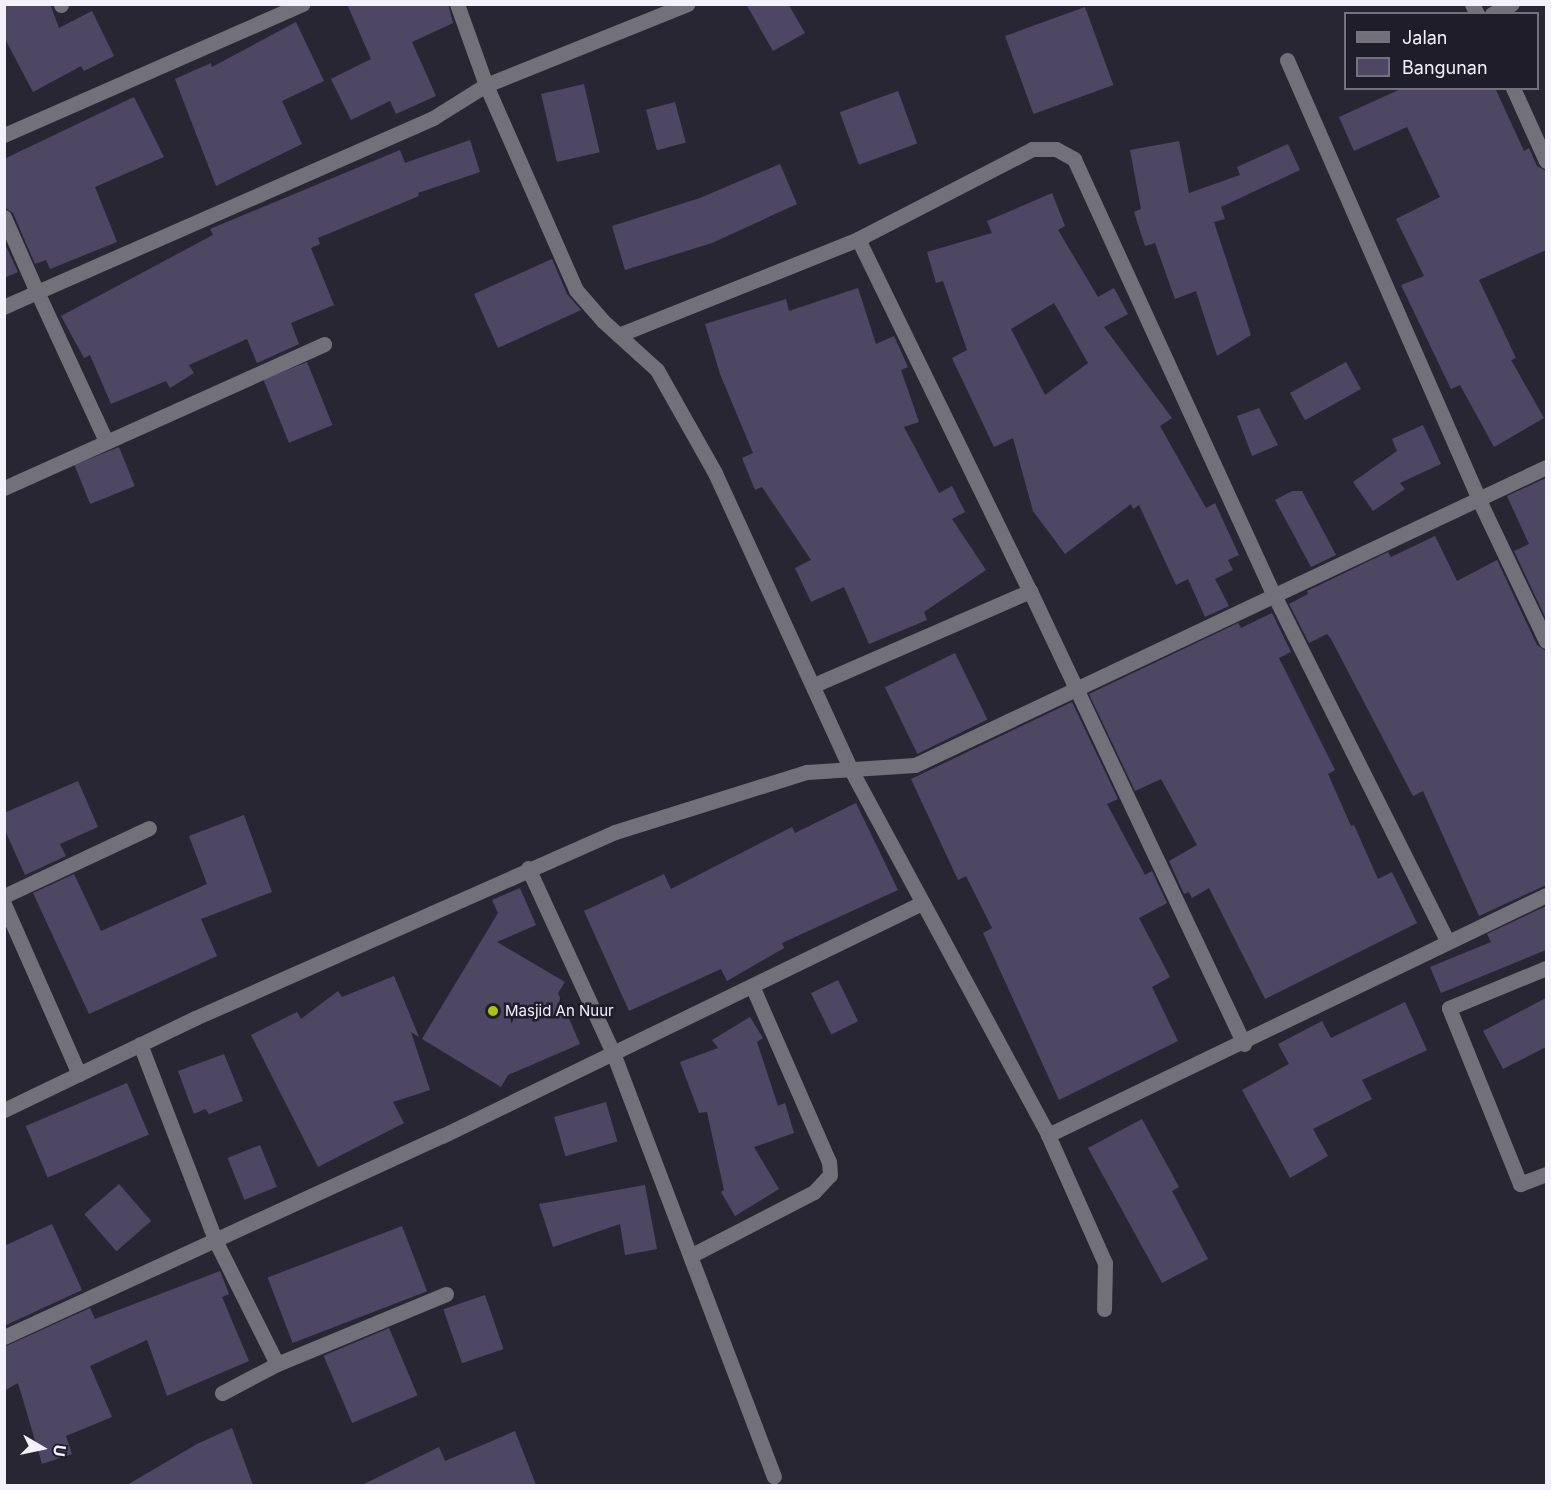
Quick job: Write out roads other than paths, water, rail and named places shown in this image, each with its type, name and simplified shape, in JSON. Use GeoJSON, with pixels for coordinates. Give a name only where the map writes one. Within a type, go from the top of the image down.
{"type":"FeatureCollection","features":[{"type":"Feature","properties":{"kind":"street"},"geometry":{"type":"LineString","coordinates":[[4,135],[303,4]]}},
{"type":"Feature","properties":{"kind":"street"},"geometry":{"type":"LineString","coordinates":[[457,4],[486,85],[576,290],[603,321],[621,334],[657,370],[715,473],[851,770],[1048,1135],[1105,1263],[1104,1309]]}},
{"type":"Feature","properties":{"kind":"street"},"geometry":{"type":"LineString","coordinates":[[4,307],[433,118],[486,85],[687,4]]}},
{"type":"Feature","properties":{"kind":"street"},"geometry":{"type":"LineString","coordinates":[[1496,12],[1512,4]]}},
{"type":"Feature","properties":{"kind":"street"},"geometry":{"type":"LineString","coordinates":[[1287,60],[1479,500],[1546,642]]}},
{"type":"Feature","properties":{"kind":"street"},"geometry":{"type":"LineString","coordinates":[[1514,90],[1545,157]]}},
{"type":"Feature","properties":{"kind":"street"},"geometry":{"type":"LineString","coordinates":[[621,334],[858,239],[1032,149],[1056,149],[1074,159],[1273,594],[1448,942]]}},
{"type":"Feature","properties":{"kind":"street"},"geometry":{"type":"LineString","coordinates":[[4,217],[106,441]]}},
{"type":"Feature","properties":{"kind":"street"},"geometry":{"type":"LineString","coordinates":[[858,239],[1030,591],[1244,1044]]}},
{"type":"Feature","properties":{"kind":"street"},"geometry":{"type":"LineString","coordinates":[[4,488],[324,344]]}},
{"type":"Feature","properties":{"kind":"street"},"geometry":{"type":"LineString","coordinates":[[4,1110],[140,1044],[528,868],[615,832],[795,775],[915,765],[1273,594],[1546,468]]}},
{"type":"Feature","properties":{"kind":"street"},"geometry":{"type":"LineString","coordinates":[[814,685],[1030,591]]}},
{"type":"Feature","properties":{"kind":"street"},"geometry":{"type":"LineString","coordinates":[[4,896],[149,828]]}},
{"type":"Feature","properties":{"kind":"street"},"geometry":{"type":"LineString","coordinates":[[528,868],[613,1053],[692,1255],[774,1476]]}},
{"type":"Feature","properties":{"kind":"street"},"geometry":{"type":"LineString","coordinates":[[1048,1135],[1244,1044],[1546,895]]}},
{"type":"Feature","properties":{"kind":"street"},"geometry":{"type":"LineString","coordinates":[[4,1337],[216,1242],[922,903]]}},
{"type":"Feature","properties":{"kind":"street"},"geometry":{"type":"LineString","coordinates":[[4,904],[79,1074]]}},
{"type":"Feature","properties":{"kind":"street"},"geometry":{"type":"LineString","coordinates":[[1546,968],[1449,1008],[1520,1184],[1546,1174]]}},
{"type":"Feature","properties":{"kind":"street"},"geometry":{"type":"LineString","coordinates":[[692,1255],[814,1192],[831,1175],[830,1162],[752,986]]}},
{"type":"Feature","properties":{"kind":"street"},"geometry":{"type":"LineString","coordinates":[[140,1044],[216,1242],[277,1364]]}},
{"type":"Feature","properties":{"kind":"street"},"geometry":{"type":"LineString","coordinates":[[222,1393],[277,1364],[446,1294]]}},
{"type":"Feature","properties":{"kind":"place","name":"Masjid An Nuur"},"geometry":{"type":"Point","coordinates":[493,1011]}}]}
